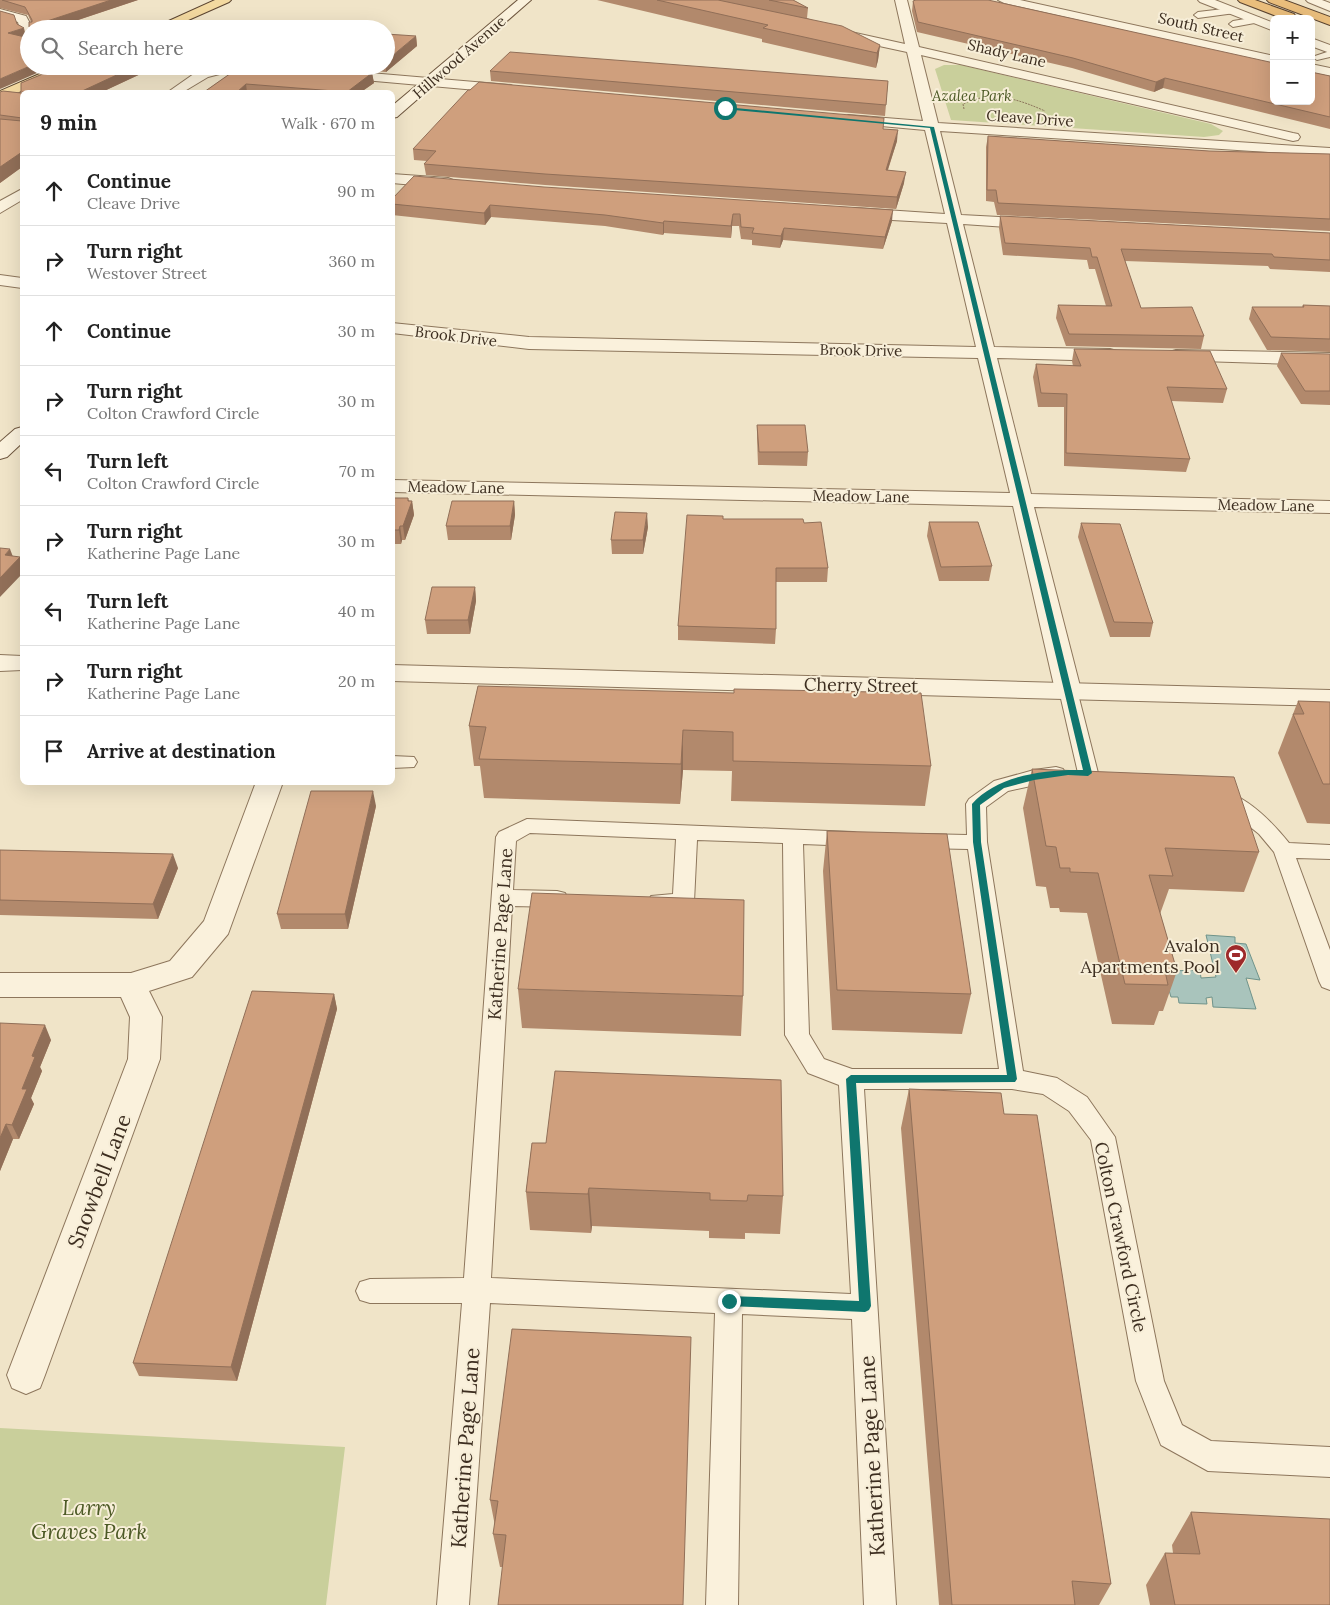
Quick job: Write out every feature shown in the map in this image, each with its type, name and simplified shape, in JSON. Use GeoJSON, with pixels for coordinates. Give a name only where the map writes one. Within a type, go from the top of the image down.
{"type":"FeatureCollection","features":[{"type":"Feature","properties":{"kind":"highway"},"geometry":{"type":"LineString","coordinates":[[1244,0],[1283,15]]}},
{"type":"Feature","properties":{"kind":"highway"},"geometry":{"type":"LineString","coordinates":[[1273,0],[1330,22]]}},
{"type":"Feature","properties":{"kind":"highway"},"geometry":{"type":"LineString","coordinates":[[1315,27],[1330,33]]}},
{"type":"Feature","properties":{"kind":"main road"},"geometry":{"type":"LineString","coordinates":[[178,20],[225,0]]}},
{"type":"Feature","properties":{"kind":"main road"},"geometry":{"type":"LineString","coordinates":[[2,95],[48,75]]}},
{"type":"Feature","properties":{"kind":"street","name":"Hillwood Avenue"},"geometry":{"type":"LineString","coordinates":[[395,111],[525,0]]}},
{"type":"Feature","properties":{"kind":"street"},"geometry":{"type":"LineString","coordinates":[[901,0],[1068,690]]}},
{"type":"Feature","properties":{"kind":"street","name":"South Street"},"geometry":{"type":"LineString","coordinates":[[1004,0],[1270,59]]}},
{"type":"Feature","properties":{"kind":"street"},"geometry":{"type":"LineString","coordinates":[[1204,0],[1270,25]]}},
{"type":"Feature","properties":{"kind":"street"},"geometry":{"type":"LineString","coordinates":[[1312,0],[1330,7]]}},
{"type":"Feature","properties":{"kind":"street"},"geometry":{"type":"LineString","coordinates":[[0,14],[23,20]]}},
{"type":"Feature","properties":{"kind":"street","name":"Shady Lane"},"geometry":{"type":"LineString","coordinates":[[818,29],[913,49],[1330,146]]}},
{"type":"Feature","properties":{"kind":"street"},"geometry":{"type":"LineString","coordinates":[[1315,43],[1330,49]]}},
{"type":"Feature","properties":{"kind":"street"},"geometry":{"type":"LineString","coordinates":[[1315,65],[1330,71]]}},
{"type":"Feature","properties":{"kind":"street"},"geometry":{"type":"LineString","coordinates":[[178,90],[201,75]]}},
{"type":"Feature","properties":{"kind":"street"},"geometry":{"type":"LineString","coordinates":[[347,75],[528,91]]}},
{"type":"Feature","properties":{"kind":"street"},"geometry":{"type":"LineString","coordinates":[[2,95],[20,97]]}},
{"type":"Feature","properties":{"kind":"street","name":"Cleave Drive"},"geometry":{"type":"LineString","coordinates":[[834,118],[932,127],[1330,152]]}},
{"type":"Feature","properties":{"kind":"street"},"geometry":{"type":"LineString","coordinates":[[395,178],[462,185]]}},
{"type":"Feature","properties":{"kind":"street"},"geometry":{"type":"LineString","coordinates":[[0,208],[20,195]]}},
{"type":"Feature","properties":{"kind":"street"},"geometry":{"type":"LineString","coordinates":[[838,212],[1053,224]]}},
{"type":"Feature","properties":{"kind":"street"},"geometry":{"type":"LineString","coordinates":[[0,280],[20,283]]}},
{"type":"Feature","properties":{"kind":"street","name":"Brook Drive"},"geometry":{"type":"LineString","coordinates":[[395,328],[529,343],[1124,355]]}},
{"type":"Feature","properties":{"kind":"street"},"geometry":{"type":"LineString","coordinates":[[1163,356],[1330,359]]}},
{"type":"Feature","properties":{"kind":"street"},"geometry":{"type":"LineString","coordinates":[[0,453],[20,437]]}},
{"type":"Feature","properties":{"kind":"street","name":"Meadow Lane"},"geometry":{"type":"LineString","coordinates":[[395,486],[1330,507]]}},
{"type":"Feature","properties":{"kind":"street"},"geometry":{"type":"LineString","coordinates":[[0,662],[20,663]]}},
{"type":"Feature","properties":{"kind":"street","name":"Cherry Street"},"geometry":{"type":"LineString","coordinates":[[395,673],[1330,698]]}},
{"type":"Feature","properties":{"kind":"street"},"geometry":{"type":"LineString","coordinates":[[0,985],[131,986],[182,969],[217,926],[269,785]]}},
{"type":"Feature","properties":{"kind":"street","name":"Snowbell Lane"},"geometry":{"type":"LineString","coordinates":[[26,1375],[144,1059],[146,1016],[131,986]]}},
{"type":"Feature","properties":{"kind":"lane"},"geometry":{"type":"LineString","coordinates":[[1198,15],[1232,10]]}},
{"type":"Feature","properties":{"kind":"lane"},"geometry":{"type":"LineString","coordinates":[[1233,24],[1257,20]]}},
{"type":"Feature","properties":{"kind":"lane"},"geometry":{"type":"LineString","coordinates":[[1315,63],[1330,54]]}},
{"type":"Feature","properties":{"kind":"lane"},"geometry":{"type":"LineString","coordinates":[[1068,690],[1088,773]]}},
{"type":"Feature","properties":{"kind":"lane"},"geometry":{"type":"LineString","coordinates":[[794,838],[797,1035],[816,1066],[851,1079],[1012,1079],[977,842],[976,804],[1001,786],[1043,776],[1068,772],[1113,775]]}},
{"type":"Feature","properties":{"kind":"lane"},"geometry":{"type":"LineString","coordinates":[[1205,791],[1230,800],[1266,829],[1283,850],[1330,981]]}},
{"type":"Feature","properties":{"kind":"lane","name":"Katherine Page Lane"},"geometry":{"type":"LineString","coordinates":[[453,1605],[506,837],[527,826],[871,840]]}},
{"type":"Feature","properties":{"kind":"lane"},"geometry":{"type":"LineString","coordinates":[[635,901],[683,902],[687,834]]}},
{"type":"Feature","properties":{"kind":"lane"},"geometry":{"type":"LineString","coordinates":[[900,840],[977,842]]}},
{"type":"Feature","properties":{"kind":"lane"},"geometry":{"type":"LineString","coordinates":[[1283,850],[1330,852]]}},
{"type":"Feature","properties":{"kind":"lane"},"geometry":{"type":"LineString","coordinates":[[502,898],[578,900]]}},
{"type":"Feature","properties":{"kind":"lane","name":"Katherine Page Lane"},"geometry":{"type":"LineString","coordinates":[[851,1079],[880,1605]]}},
{"type":"Feature","properties":{"kind":"lane","name":"Colton Crawford Circle"},"geometry":{"type":"LineString","coordinates":[[1012,1079],[1048,1085],[1078,1104],[1103,1138],[1150,1381],[1171,1434],[1208,1456],[1330,1462]]}},
{"type":"Feature","properties":{"kind":"lane"},"geometry":{"type":"LineString","coordinates":[[370,1291],[476,1290],[865,1306]]}},
{"type":"Feature","properties":{"kind":"lane"},"geometry":{"type":"LineString","coordinates":[[722,1605],[729,1301]]}},
{"type":"Feature","properties":{"kind":"green space","name":"Azalea Park"},"geometry":{"type":"Polygon","coordinates":[[[944,65],[961,65],[1211,124],[1223,131],[1219,135],[1204,137],[951,120],[935,69],[944,65]]]}},
{"type":"Feature","properties":{"kind":"green space","name":"Larry Graves Park"},"geometry":{"type":"Polygon","coordinates":[[[0,1428],[345,1447],[326,1605],[0,1605],[0,1428]]]}},
{"type":"Feature","properties":{"kind":"water","name":"Avalon Apartments Pool"},"geometry":{"type":"Polygon","coordinates":[[[1206,935],[1235,937],[1235,943],[1246,944],[1260,980],[1246,978],[1256,1009],[1213,1007],[1212,997],[1206,998],[1207,1004],[1179,1003],[1178,997],[1171,997],[1165,976],[1168,971],[1200,970],[1201,978],[1216,977],[1206,935]]]}},
{"type":"Feature","properties":{"kind":"building"},"geometry":{"type":"Polygon","coordinates":[[[2,0],[111,0],[50,20],[32,20],[25,7],[2,0]]]}},
{"type":"Feature","properties":{"kind":"building"},"geometry":{"type":"Polygon","coordinates":[[[657,0],[718,0],[842,26],[880,45],[877,53],[763,28],[768,25],[657,0]]]}},
{"type":"Feature","properties":{"kind":"building"},"geometry":{"type":"Polygon","coordinates":[[[769,0],[793,0],[808,8],[769,0]]]}},
{"type":"Feature","properties":{"kind":"building"},"geometry":{"type":"Polygon","coordinates":[[[988,0],[1270,62],[1270,103],[1165,78],[1156,82],[1073,58],[918,22],[913,1],[988,0]]]}},
{"type":"Feature","properties":{"kind":"building"},"geometry":{"type":"Polygon","coordinates":[[[0,11],[14,15],[17,24],[20,26],[20,29],[8,33],[20,36],[20,70],[0,79],[0,11]]]}},
{"type":"Feature","properties":{"kind":"building"},"geometry":{"type":"Polygon","coordinates":[[[395,35],[416,36],[395,54],[395,35]]]}},
{"type":"Feature","properties":{"kind":"building"},"geometry":{"type":"Polygon","coordinates":[[[510,52],[888,81],[886,105],[490,71],[510,52]]]}},
{"type":"Feature","properties":{"kind":"building"},"geometry":{"type":"Polygon","coordinates":[[[1315,73],[1330,76],[1330,117],[1279,105],[1315,105],[1315,73]]]}},
{"type":"Feature","properties":{"kind":"building"},"geometry":{"type":"Polygon","coordinates":[[[40,75],[117,75],[84,90],[21,90],[21,83],[40,75]]]}},
{"type":"Feature","properties":{"kind":"building"},"geometry":{"type":"Polygon","coordinates":[[[228,75],[369,75],[350,90],[322,90],[246,84],[239,90],[207,90],[228,75]]]}},
{"type":"Feature","properties":{"kind":"building"},"geometry":{"type":"Polygon","coordinates":[[[479,82],[884,118],[883,129],[898,130],[886,170],[906,172],[897,197],[545,174],[424,164],[436,151],[413,149],[468,90],[479,82]]]}},
{"type":"Feature","properties":{"kind":"building"},"geometry":{"type":"Polygon","coordinates":[[[0,92],[20,93],[20,118],[0,115],[0,92]]]}},
{"type":"Feature","properties":{"kind":"building"},"geometry":{"type":"Polygon","coordinates":[[[0,119],[20,121],[20,153],[0,167],[0,119]]]}},
{"type":"Feature","properties":{"kind":"building"},"geometry":{"type":"Polygon","coordinates":[[[988,136],[1209,151],[1330,154],[1330,219],[998,203],[996,190],[987,190],[988,136]]]}},
{"type":"Feature","properties":{"kind":"building"},"geometry":{"type":"Polygon","coordinates":[[[414,176],[544,187],[893,210],[885,237],[784,228],[781,236],[752,233],[754,228],[741,227],[740,214],[733,214],[731,226],[664,221],[663,223],[605,215],[490,205],[484,213],[395,204],[395,196],[414,176]]]}},
{"type":"Feature","properties":{"kind":"building"},"geometry":{"type":"Polygon","coordinates":[[[1000,216],[1330,233],[1330,260],[1274,257],[1272,254],[1121,249],[1141,308],[1192,307],[1204,336],[1069,334],[1058,305],[1112,306],[1097,257],[1092,257],[1090,248],[1005,243],[1000,216]]]}},
{"type":"Feature","properties":{"kind":"building"},"geometry":{"type":"Polygon","coordinates":[[[1303,305],[1330,306],[1330,339],[1271,337],[1252,307],[1304,307],[1303,305]]]}},
{"type":"Feature","properties":{"kind":"building"},"geometry":{"type":"Polygon","coordinates":[[[1074,349],[1210,351],[1227,389],[1167,387],[1190,459],[1066,453],[1067,394],[1041,393],[1036,364],[1081,366],[1074,349]]]}},
{"type":"Feature","properties":{"kind":"building"},"geometry":{"type":"Polygon","coordinates":[[[1281,353],[1330,354],[1330,391],[1305,391],[1281,353]]]}},
{"type":"Feature","properties":{"kind":"building"},"geometry":{"type":"Polygon","coordinates":[[[757,425],[805,425],[808,452],[759,452],[757,425]]]}},
{"type":"Feature","properties":{"kind":"building"},"geometry":{"type":"Polygon","coordinates":[[[395,498],[408,498],[408,501],[412,501],[403,526],[400,526],[399,530],[395,530],[395,498]]]}},
{"type":"Feature","properties":{"kind":"building"},"geometry":{"type":"Polygon","coordinates":[[[452,501],[514,501],[510,526],[446,526],[452,501]]]}},
{"type":"Feature","properties":{"kind":"building"},"geometry":{"type":"Polygon","coordinates":[[[615,512],[647,513],[643,540],[611,540],[615,512]]]}},
{"type":"Feature","properties":{"kind":"building"},"geometry":{"type":"Polygon","coordinates":[[[687,515],[723,516],[723,519],[803,519],[804,523],[821,522],[828,568],[776,568],[776,629],[678,626],[687,515]]]}},
{"type":"Feature","properties":{"kind":"building"},"geometry":{"type":"Polygon","coordinates":[[[929,522],[978,522],[992,566],[941,567],[929,522]]]}},
{"type":"Feature","properties":{"kind":"building"},"geometry":{"type":"Polygon","coordinates":[[[1081,523],[1120,524],[1153,623],[1114,622],[1081,523]]]}},
{"type":"Feature","properties":{"kind":"building"},"geometry":{"type":"Polygon","coordinates":[[[0,548],[10,549],[5,555],[20,557],[0,578],[0,548]]]}},
{"type":"Feature","properties":{"kind":"building"},"geometry":{"type":"Polygon","coordinates":[[[432,587],[475,587],[468,620],[425,620],[432,587]]]}},
{"type":"Feature","properties":{"kind":"building"},"geometry":{"type":"Polygon","coordinates":[[[478,686],[734,693],[734,689],[921,693],[931,766],[733,761],[733,732],[683,730],[681,764],[479,759],[486,727],[469,726],[478,686]]]}},
{"type":"Feature","properties":{"kind":"building"},"geometry":{"type":"Polygon","coordinates":[[[1298,701],[1330,702],[1330,784],[1323,784],[1293,714],[1304,714],[1298,701]]]}},
{"type":"Feature","properties":{"kind":"building"},"geometry":{"type":"Polygon","coordinates":[[[1032,769],[1234,777],[1259,852],[1165,848],[1173,876],[1149,875],[1177,971],[1165,971],[1168,985],[1125,984],[1098,873],[1070,872],[1070,868],[1060,868],[1056,847],[1046,846],[1032,769]]]}},
{"type":"Feature","properties":{"kind":"building"},"geometry":{"type":"Polygon","coordinates":[[[311,791],[373,791],[345,914],[277,914],[311,791]]]}},
{"type":"Feature","properties":{"kind":"building"},"geometry":{"type":"Polygon","coordinates":[[[827,831],[947,834],[971,994],[837,990],[827,831]]]}},
{"type":"Feature","properties":{"kind":"building"},"geometry":{"type":"Polygon","coordinates":[[[0,850],[173,854],[153,904],[0,900],[0,850]]]}},
{"type":"Feature","properties":{"kind":"building"},"geometry":{"type":"Polygon","coordinates":[[[532,893],[744,900],[743,996],[518,989],[532,893]]]}},
{"type":"Feature","properties":{"kind":"building"},"geometry":{"type":"Polygon","coordinates":[[[252,991],[334,994],[231,1367],[133,1363],[252,991]]]}},
{"type":"Feature","properties":{"kind":"building"},"geometry":{"type":"Polygon","coordinates":[[[0,1023],[45,1025],[32,1056],[35,1057],[22,1089],[27,1089],[12,1125],[6,1124],[0,1138],[0,1023]]]}},
{"type":"Feature","properties":{"kind":"building"},"geometry":{"type":"Polygon","coordinates":[[[555,1071],[781,1080],[783,1196],[748,1195],[747,1201],[710,1200],[710,1193],[589,1188],[588,1194],[526,1192],[532,1143],[546,1143],[555,1071]]]}},
{"type":"Feature","properties":{"kind":"building"},"geometry":{"type":"Polygon","coordinates":[[[909,1089],[1001,1093],[1004,1114],[1037,1115],[1111,1584],[1072,1581],[1075,1605],[952,1605],[909,1089]]]}},
{"type":"Feature","properties":{"kind":"building"},"geometry":{"type":"Polygon","coordinates":[[[512,1329],[691,1337],[683,1605],[498,1605],[506,1535],[493,1534],[498,1501],[490,1500],[512,1329]]]}},
{"type":"Feature","properties":{"kind":"building"},"geometry":{"type":"Polygon","coordinates":[[[1191,1512],[1330,1519],[1330,1605],[1175,1605],[1165,1553],[1200,1554],[1191,1512]]]}},
{"type":"Feature","properties":{"kind":"place","name":"Avalon Apartments Pool"},"geometry":{"type":"Point","coordinates":[1236,974]}},
{"type":"Feature","properties":{"kind":"route"},"geometry":{"type":"LineString","coordinates":[[725,108],[932,127],[1088,773],[1068,772],[1034,777],[1001,786],[976,804],[977,842],[1012,1079],[851,1079],[865,1306],[729,1301]]}}]}
